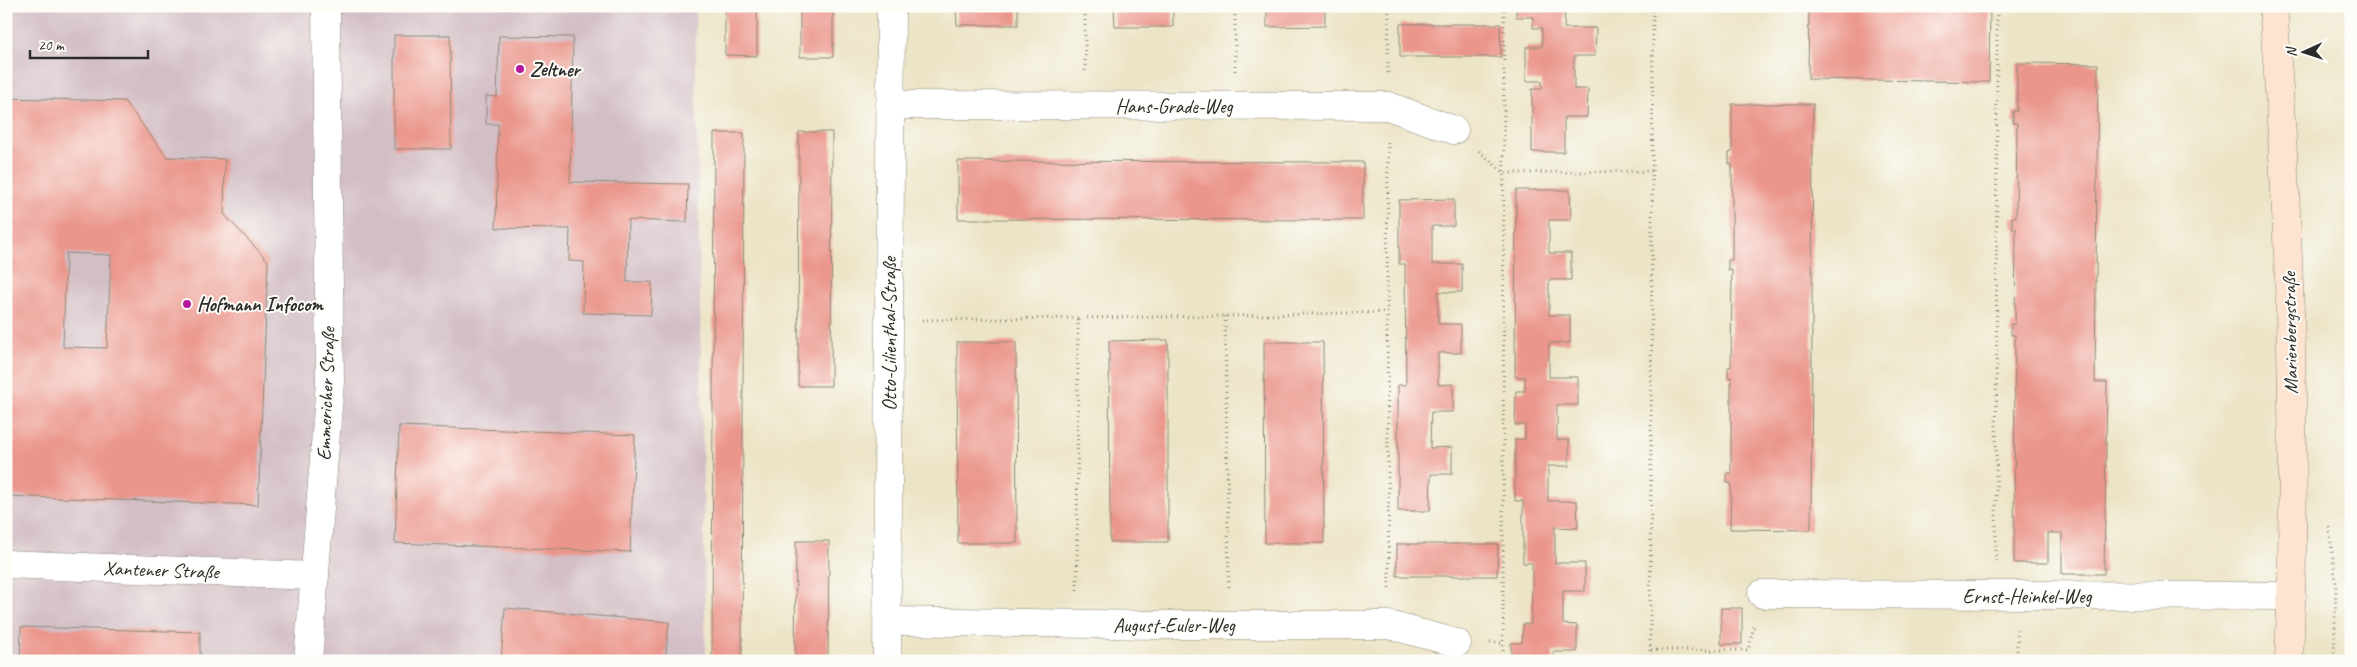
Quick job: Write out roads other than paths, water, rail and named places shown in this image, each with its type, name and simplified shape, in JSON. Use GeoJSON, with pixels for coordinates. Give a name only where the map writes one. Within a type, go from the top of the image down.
{"type":"FeatureCollection","features":[{"type":"Feature","properties":{"kind":"main road","name":"Marienbergstraße"},"geometry":{"type":"LineString","coordinates":[[2273,6],[2282,122],[2289,280],[2292,412],[2292,596],[2289,661]]}},
{"type":"Feature","properties":{"kind":"street","name":"Emmericher Straße"},"geometry":{"type":"LineString","coordinates":[[308,661],[330,382],[326,6]]}},
{"type":"Feature","properties":{"kind":"street","name":"Otto-Lilienthal-Straße"},"geometry":{"type":"LineString","coordinates":[[887,661],[891,6]]}},
{"type":"Feature","properties":{"kind":"street","name":"Hans-Grade-Weg"},"geometry":{"type":"LineString","coordinates":[[890,105],[1388,106],[1454,130]]}},
{"type":"Feature","properties":{"kind":"street","name":"Xantener Straße"},"geometry":{"type":"LineString","coordinates":[[6,564],[315,576]]}},
{"type":"Feature","properties":{"kind":"street","name":"Ernst-Heinkel-Weg"},"geometry":{"type":"LineString","coordinates":[[1762,594],[1996,597],[2292,596]]}},
{"type":"Feature","properties":{"kind":"street","name":"August-Euler-Weg"},"geometry":{"type":"LineString","coordinates":[[888,621],[1390,625],[1457,643]]}},
{"type":"Feature","properties":{"kind":"place","name":"Zeltner"},"geometry":{"type":"Point","coordinates":[520,69]}},
{"type":"Feature","properties":{"kind":"place","name":"Hofmann Infocom"},"geometry":{"type":"Point","coordinates":[187,304]}}]}
